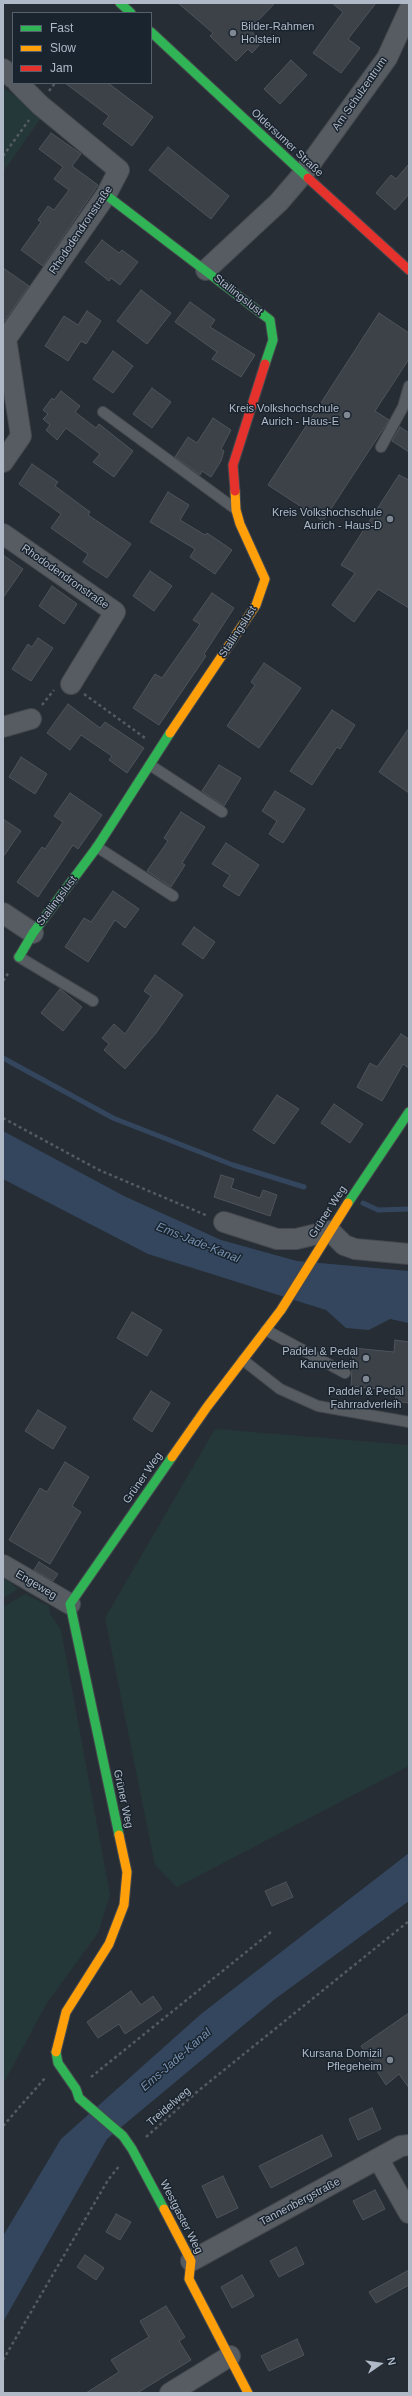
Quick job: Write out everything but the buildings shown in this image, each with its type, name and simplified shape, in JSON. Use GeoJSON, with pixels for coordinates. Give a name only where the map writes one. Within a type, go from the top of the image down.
{"type":"FeatureCollection","features":[{"type":"Feature","properties":{"kind":"street"},"geometry":{"type":"LineString","coordinates":[[120,3],[130,12]]}},
{"type":"Feature","properties":{"kind":"street","name":"Am Schulzentrum"},"geometry":{"type":"LineString","coordinates":[[303,174],[387,58],[409,10]]}},
{"type":"Feature","properties":{"kind":"street","name":"Oldersumer Straße"},"geometry":{"type":"LineString","coordinates":[[152,33],[303,174],[409,270]]}},
{"type":"Feature","properties":{"kind":"street"},"geometry":{"type":"LineString","coordinates":[[3,69],[12,77]]}},
{"type":"Feature","properties":{"kind":"street","name":"Rhododendronstraße"},"geometry":{"type":"LineString","coordinates":[[3,462],[21,436],[4,338],[106,195],[119,170],[40,105],[19,84]]}},
{"type":"Feature","properties":{"kind":"street","name":"Stallingslust"},"geometry":{"type":"LineString","coordinates":[[206,270],[279,202],[303,174]]}},
{"type":"Feature","properties":{"kind":"street","name":"Stallingslust"},"geometry":{"type":"LineString","coordinates":[[19,956],[33,933],[97,847],[159,749],[256,605],[265,578],[240,524],[236,510],[233,465],[273,340],[270,320],[106,195]]}},
{"type":"Feature","properties":{"kind":"street","name":"Rhododendronstraße"},"geometry":{"type":"LineString","coordinates":[[3,534],[116,612],[72,682]]}},
{"type":"Feature","properties":{"kind":"street"},"geometry":{"type":"LineString","coordinates":[[3,727],[32,719]]}},
{"type":"Feature","properties":{"kind":"street","name":"Stallingslust"},"geometry":{"type":"LineString","coordinates":[[3,913],[33,933]]}},
{"type":"Feature","properties":{"kind":"street","name":"Grüner Weg"},"geometry":{"type":"LineString","coordinates":[[58,2063],[55,2054],[66,2012],[108,1944],[124,1905],[127,1872],[70,1604],[207,1407],[281,1310],[330,1231],[409,1112]]}},
{"type":"Feature","properties":{"kind":"street"},"geometry":{"type":"LineString","coordinates":[[224,1222],[277,1239],[296,1239],[330,1231],[344,1245],[355,1249],[409,1254]]}},
{"type":"Feature","properties":{"kind":"street","name":"Engeweg"},"geometry":{"type":"LineString","coordinates":[[3,1565],[70,1604]]}},
{"type":"Feature","properties":{"kind":"street","name":"Westgaster Weg"},"geometry":{"type":"LineString","coordinates":[[58,2063],[76,2089],[79,2098],[123,2136],[132,2149],[190,2261],[189,2279],[248,2393]]}},
{"type":"Feature","properties":{"kind":"street","name":"Tannenbergstraße"},"geometry":{"type":"LineString","coordinates":[[190,2261],[378,2160],[401,2146],[409,2145]]}},
{"type":"Feature","properties":{"kind":"street"},"geometry":{"type":"LineString","coordinates":[[378,2160],[409,2213]]}},
{"type":"Feature","properties":{"kind":"street"},"geometry":{"type":"LineString","coordinates":[[170,2393],[230,2356]]}},
{"type":"Feature","properties":{"kind":"lane"},"geometry":{"type":"LineString","coordinates":[[381,447],[404,407],[409,386]]}},
{"type":"Feature","properties":{"kind":"lane"},"geometry":{"type":"LineString","coordinates":[[103,412],[236,510]]}},
{"type":"Feature","properties":{"kind":"lane"},"geometry":{"type":"LineString","coordinates":[[150,765],[222,812]]}},
{"type":"Feature","properties":{"kind":"lane"},"geometry":{"type":"LineString","coordinates":[[97,847],[173,896]]}},
{"type":"Feature","properties":{"kind":"lane"},"geometry":{"type":"LineString","coordinates":[[19,956],[93,1001]]}},
{"type":"Feature","properties":{"kind":"lane"},"geometry":{"type":"LineString","coordinates":[[266,1330],[344,1373]]}},
{"type":"Feature","properties":{"kind":"lane"},"geometry":{"type":"LineString","coordinates":[[244,1360],[280,1389],[318,1406],[409,1422]]}},
{"type":"Feature","properties":{"kind":"path"},"geometry":{"type":"LineString","coordinates":[[32,719],[65,675],[159,749]]}},
{"type":"Feature","properties":{"kind":"path"},"geometry":{"type":"LineString","coordinates":[[3,1118],[99,1170],[138,1188],[224,1222]]}},
{"type":"Feature","properties":{"kind":"path","name":"Treidelweg"},"geometry":{"type":"LineString","coordinates":[[3,2360],[108,2180],[132,2149],[198,2091],[409,1921]]}},
{"type":"Feature","properties":{"kind":"path"},"geometry":{"type":"LineString","coordinates":[[76,2089],[271,1932]]}},
{"type":"Feature","properties":{"kind":"path"},"geometry":{"type":"LineString","coordinates":[[3,2126],[58,2063]]}},
{"type":"Feature","properties":{"kind":"green space"},"geometry":{"type":"Polygon","coordinates":[[[3,88],[43,115],[3,172],[3,88]]]}},
{"type":"Feature","properties":{"kind":"green space"},"geometry":{"type":"Polygon","coordinates":[[[215,1429],[409,1445],[409,1766],[177,1887],[155,1865],[105,1618],[215,1429]]]}},
{"type":"Feature","properties":{"kind":"green space"},"geometry":{"type":"Polygon","coordinates":[[[3,1577],[18,1589],[3,1598],[3,1577]]]}},
{"type":"Feature","properties":{"kind":"green space"},"geometry":{"type":"Polygon","coordinates":[[[25,1594],[49,1606],[50,1614],[61,1630],[110,1895],[98,1933],[47,2003],[3,2084],[3,1607],[25,1594]]]}},
{"type":"Feature","properties":{"kind":"water","name":"Ems-Jade-Kanal"},"geometry":{"type":"Polygon","coordinates":[[[3,1131],[124,1196],[221,1240],[297,1261],[409,1271],[409,1323],[390,1319],[369,1330],[346,1328],[326,1310],[148,1254],[3,1179],[3,1131]]]}},
{"type":"Feature","properties":{"kind":"water","name":"Ems-Jade-Kanal"},"geometry":{"type":"Polygon","coordinates":[[[409,1853],[409,1901],[275,1999],[107,2139],[3,2322],[3,2236],[61,2139],[201,2014],[409,1853]]]}},
{"type":"Feature","properties":{"kind":"waterway"},"geometry":{"type":"LineString","coordinates":[[3,1058],[113,1118],[233,1165],[304,1187]]}},
{"type":"Feature","properties":{"kind":"waterway"},"geometry":{"type":"LineString","coordinates":[[363,1203],[378,1210],[409,1209]]}},
{"type":"Feature","properties":{"kind":"traffic: fast"},"geometry":{"type":"LineString","coordinates":[[120,3],[130,12]]}},
{"type":"Feature","properties":{"kind":"traffic: fast"},"geometry":{"type":"LineString","coordinates":[[152,33],[308,178]]}},
{"type":"Feature","properties":{"kind":"traffic: fast"},"geometry":{"type":"LineString","coordinates":[[106,195],[270,320],[273,340],[265,364]]}},
{"type":"Feature","properties":{"kind":"traffic: fast"},"geometry":{"type":"LineString","coordinates":[[19,957],[33,933],[97,847],[170,733]]}},
{"type":"Feature","properties":{"kind":"traffic: fast"},"geometry":{"type":"LineString","coordinates":[[348,1203],[409,1112]]}},
{"type":"Feature","properties":{"kind":"traffic: fast"},"geometry":{"type":"LineString","coordinates":[[119,1835],[70,1604],[172,1457]]}},
{"type":"Feature","properties":{"kind":"traffic: fast"},"geometry":{"type":"LineString","coordinates":[[56,2052],[58,2063],[76,2089],[79,2098],[123,2136],[132,2149],[164,2209]]}},
{"type":"Feature","properties":{"kind":"traffic: slow"},"geometry":{"type":"LineString","coordinates":[[170,733],[256,605],[265,579],[240,524],[236,510],[235,491]]}},
{"type":"Feature","properties":{"kind":"traffic: slow"},"geometry":{"type":"LineString","coordinates":[[172,1457],[207,1407],[281,1310],[348,1203]]}},
{"type":"Feature","properties":{"kind":"traffic: slow"},"geometry":{"type":"LineString","coordinates":[[56,2052],[66,2012],[109,1944],[124,1905],[127,1872],[119,1835]]}},
{"type":"Feature","properties":{"kind":"traffic: slow"},"geometry":{"type":"LineString","coordinates":[[164,2209],[191,2261],[189,2279],[248,2393]]}},
{"type":"Feature","properties":{"kind":"traffic: jam"},"geometry":{"type":"LineString","coordinates":[[308,178],[409,270]]}},
{"type":"Feature","properties":{"kind":"traffic: jam"},"geometry":{"type":"LineString","coordinates":[[235,491],[233,465],[265,364]]}},
{"type":"Feature","properties":{"kind":"place","name":"Bilder-Rahmen Holstein"},"geometry":{"type":"Point","coordinates":[233,33]}},
{"type":"Feature","properties":{"kind":"place","name":"Kreis Volkshochschule Aurich - Haus-E"},"geometry":{"type":"Point","coordinates":[347,415]}},
{"type":"Feature","properties":{"kind":"place","name":"Kreis Volkshochschule Aurich - Haus-D"},"geometry":{"type":"Point","coordinates":[390,519]}},
{"type":"Feature","properties":{"kind":"place","name":"Paddel & Pedal Kanuverleih"},"geometry":{"type":"Point","coordinates":[366,1358]}},
{"type":"Feature","properties":{"kind":"place","name":"Paddel & Pedal Fahrradverleih"},"geometry":{"type":"Point","coordinates":[366,1379]}},
{"type":"Feature","properties":{"kind":"place","name":"Kursana Domizil Pflegeheim"},"geometry":{"type":"Point","coordinates":[390,2060]}}]}
